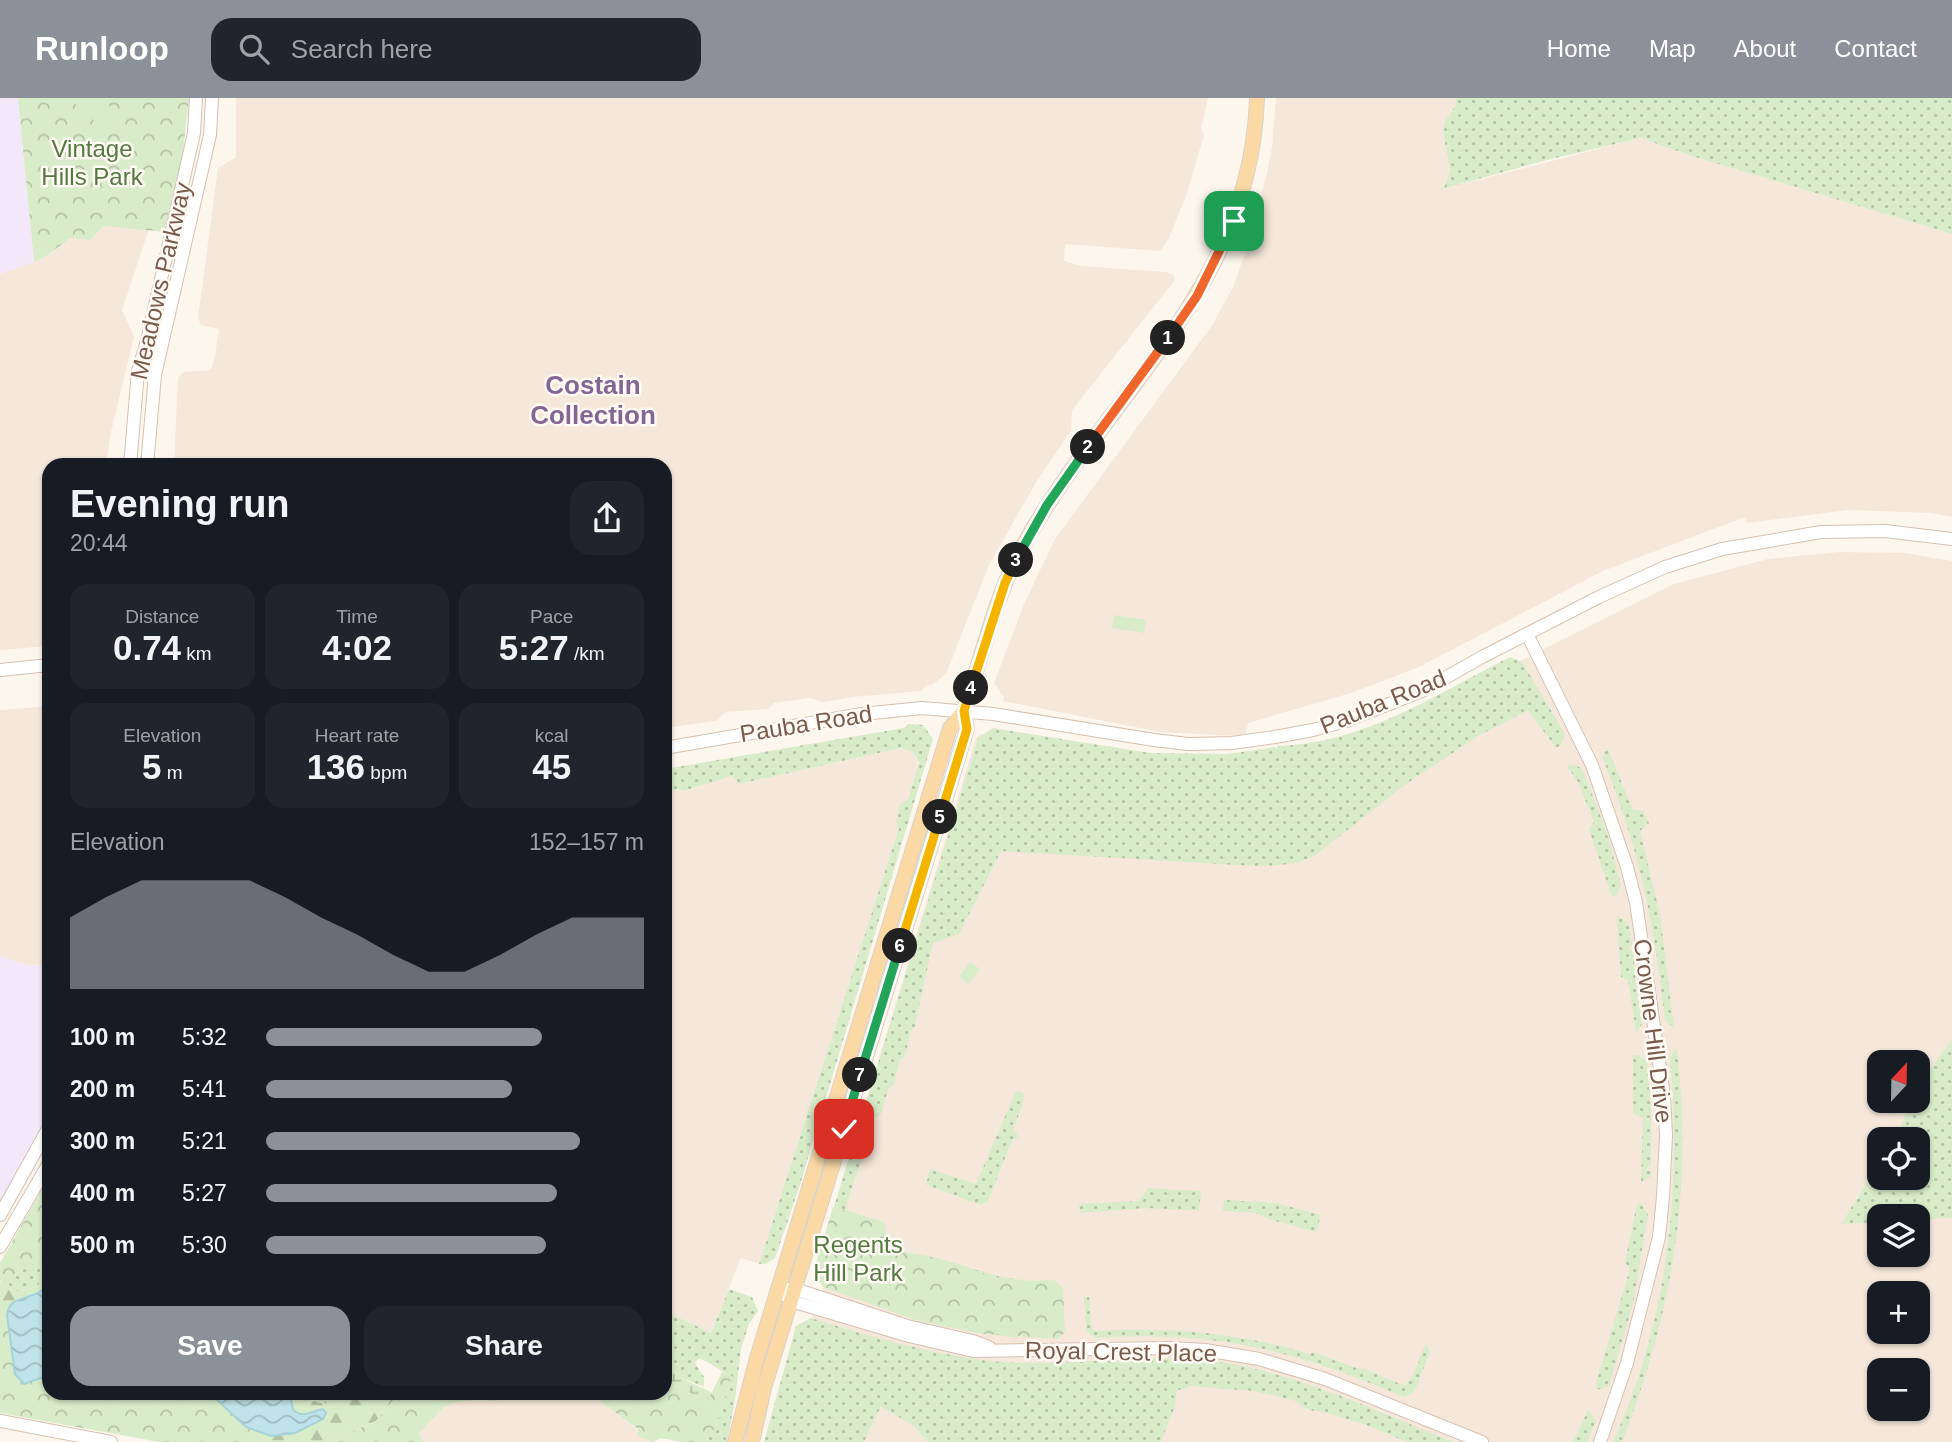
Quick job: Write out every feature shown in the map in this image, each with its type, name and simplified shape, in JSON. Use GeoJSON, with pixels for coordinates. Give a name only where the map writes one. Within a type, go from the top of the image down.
{"type":"FeatureCollection","features":[{"type":"Feature","properties":{"kind":"main road"},"geometry":{"type":"LineString","coordinates":[[735,1442],[757,1358],[950,728],[964,711],[1005,583],[1033,528],[1067,476],[1186,313],[1219,256],[1234,221],[1250,164],[1257,98]]}},
{"type":"Feature","properties":{"kind":"main road"},"geometry":{"type":"LineString","coordinates":[[751,1442],[764,1388],[967,729],[964,711]]}},
{"type":"Feature","properties":{"kind":"street","name":"Meadows Parkway"},"geometry":{"type":"LineString","coordinates":[[131,458],[138,371],[194,132],[196,98]]}},
{"type":"Feature","properties":{"kind":"street","name":"Meadows Parkway"},"geometry":{"type":"LineString","coordinates":[[147,458],[155,375],[210,135],[212,98]]}},
{"type":"Feature","properties":{"kind":"street","name":"Pauba Road"},"geometry":{"type":"LineString","coordinates":[[672,747],[862,714],[922,708],[964,711],[1154,740],[1199,744],[1255,740],[1346,721],[1422,691],[1527,634],[1665,568],[1722,549],[1821,532],[1885,531],[1952,539]]}},
{"type":"Feature","properties":{"kind":"street","name":"Crowne Hill Drive"},"geometry":{"type":"LineString","coordinates":[[1527,634],[1592,765],[1627,867],[1636,902],[1664,1096],[1666,1135],[1659,1237],[1627,1363],[1600,1442]]}},
{"type":"Feature","properties":{"kind":"street"},"geometry":{"type":"LineString","coordinates":[[0,670],[42,666]]}},
{"type":"Feature","properties":{"kind":"street"},"geometry":{"type":"LineString","coordinates":[[0,1214],[42,1140]]}},
{"type":"Feature","properties":{"kind":"street"},"geometry":{"type":"LineString","coordinates":[[0,1247],[42,1175]]}},
{"type":"Feature","properties":{"kind":"street","name":"Royal Crest Place"},"geometry":{"type":"LineString","coordinates":[[778,1289],[907,1326],[973,1340],[996,1349],[1170,1348],[1205,1350],[1259,1360],[1325,1379],[1482,1442]]}},
{"type":"Feature","properties":{"kind":"street"},"geometry":{"type":"LineString","coordinates":[[0,1421],[111,1442]]}},
{"type":"Feature","properties":{"kind":"shaded area"},"geometry":{"type":"Polygon","coordinates":[[[0,98],[18,98],[34,262],[0,274],[0,98]]]}},
{"type":"Feature","properties":{"kind":"shaded area","name":"Costain Collection"},"geometry":{"type":"Polygon","coordinates":[[[236,98],[1208,98],[1201,129],[1204,135],[1187,193],[1169,238],[1160,251],[1065,244],[1064,260],[1067,262],[1081,266],[1166,272],[1173,275],[1175,280],[1072,410],[1071,431],[1038,479],[989,565],[946,674],[933,684],[925,686],[922,691],[823,702],[810,698],[774,703],[768,709],[726,712],[716,721],[672,727],[672,458],[174,458],[178,378],[183,372],[211,370],[215,355],[219,329],[201,325],[198,318],[218,168],[236,157],[236,98]]]}},
{"type":"Feature","properties":{"kind":"shaded area"},"geometry":{"type":"Polygon","coordinates":[[[1276,98],[1455,98],[1456,105],[1445,121],[1443,132],[1450,170],[1442,189],[1641,138],[1692,156],[1952,234],[1952,517],[1931,513],[1848,510],[1747,523],[1745,517],[1603,571],[1419,667],[1351,693],[1248,723],[1246,733],[1238,736],[1160,732],[1003,701],[1004,697],[994,683],[1024,604],[1055,539],[1213,324],[1233,287],[1250,239],[1267,173],[1276,98]]]}},
{"type":"Feature","properties":{"kind":"shaded area"},"geometry":{"type":"Polygon","coordinates":[[[104,226],[149,229],[122,310],[134,337],[107,458],[42,458],[42,647],[0,650],[0,274],[48,255],[70,238],[90,240],[104,226]]]}},
{"type":"Feature","properties":{"kind":"shaded area"},"geometry":{"type":"Polygon","coordinates":[[[1840,552],[1905,553],[1952,561],[1952,1039],[1930,1069],[1930,1050],[1867,1050],[1867,1113],[1906,1113],[1900,1127],[1867,1127],[1867,1182],[1841,1224],[1867,1223],[1867,1267],[1930,1267],[1930,1219],[1952,1218],[1952,1442],[765,1442],[823,1288],[814,1273],[976,738],[981,734],[1110,756],[1209,763],[1334,744],[1456,693],[1674,584],[1768,559],[1840,552]]]}},
{"type":"Feature","properties":{"kind":"shaded area"},"geometry":{"type":"Polygon","coordinates":[[[42,707],[42,966],[25,965],[0,956],[0,710],[42,707]]]}},
{"type":"Feature","properties":{"kind":"shaded area"},"geometry":{"type":"Polygon","coordinates":[[[901,748],[913,752],[919,767],[908,799],[899,805],[895,821],[899,828],[759,1264],[741,1258],[711,1333],[672,1314],[672,791],[685,791],[732,776],[740,784],[901,748]]]}},
{"type":"Feature","properties":{"kind":"shaded area"},"geometry":{"type":"Polygon","coordinates":[[[0,956],[25,965],[42,966],[42,1128],[0,1202],[0,956]]]}},
{"type":"Feature","properties":{"kind":"shaded area"},"geometry":{"type":"Polygon","coordinates":[[[602,1400],[653,1442],[423,1442],[419,1433],[443,1408],[452,1403],[602,1400]]]}},
{"type":"Feature","properties":{"kind":"green space","name":"Vintage Hills Park"},"geometry":{"type":"Polygon","coordinates":[[[18,98],[189,98],[183,152],[166,232],[104,226],[90,240],[70,238],[34,262],[18,98]]]}},
{"type":"Feature","properties":{"kind":"green space"},"geometry":{"type":"Polygon","coordinates":[[[80,98],[100,98],[119,114],[105,130],[75,104],[80,98]]]}},
{"type":"Feature","properties":{"kind":"green space"},"geometry":{"type":"Polygon","coordinates":[[[1455,98],[1952,98],[1952,234],[1692,156],[1641,138],[1547,160],[1439,190],[1445,186],[1450,170],[1443,132],[1445,121],[1456,105],[1455,98]]]}},
{"type":"Feature","properties":{"kind":"green space"},"geometry":{"type":"Polygon","coordinates":[[[1114,615],[1146,620],[1144,633],[1112,628],[1114,615]]]}},
{"type":"Feature","properties":{"kind":"green space"},"geometry":{"type":"Polygon","coordinates":[[[1510,657],[1522,662],[1565,734],[1561,745],[1556,748],[1528,710],[1480,735],[1406,784],[1313,857],[1299,862],[1254,866],[1001,851],[959,934],[933,943],[905,1057],[900,1059],[894,1084],[888,1089],[882,1113],[875,1117],[870,1145],[864,1149],[846,1210],[885,1223],[890,1242],[903,1252],[932,1257],[1002,1277],[1049,1281],[1036,1286],[1007,1284],[934,1264],[896,1260],[889,1258],[868,1235],[845,1226],[841,1228],[835,1246],[846,1259],[861,1293],[956,1321],[1012,1329],[1019,1338],[978,1333],[917,1320],[824,1287],[814,1272],[978,738],[993,728],[1150,753],[1228,754],[1275,747],[1277,749],[1278,746],[1309,743],[1369,727],[1427,701],[1510,657]]]}},
{"type":"Feature","properties":{"kind":"green space"},"geometry":{"type":"Polygon","coordinates":[[[909,724],[923,725],[933,739],[800,1185],[775,1258],[765,1264],[759,1264],[899,828],[895,821],[899,805],[908,799],[919,763],[913,752],[901,748],[739,784],[732,776],[684,791],[672,791],[672,768],[904,728],[909,724]]]}},
{"type":"Feature","properties":{"kind":"green space"},"geometry":{"type":"Polygon","coordinates":[[[955,732],[934,804],[933,819],[819,1194],[822,1168],[955,732]]]}},
{"type":"Feature","properties":{"kind":"green space"},"geometry":{"type":"Polygon","coordinates":[[[1607,747],[1633,810],[1644,811],[1649,823],[1640,831],[1660,915],[1674,1028],[1665,1021],[1656,952],[1636,855],[1602,757],[1607,747]]]}},
{"type":"Feature","properties":{"kind":"green space"},"geometry":{"type":"Polygon","coordinates":[[[1570,764],[1582,768],[1607,833],[1621,885],[1616,896],[1612,897],[1589,829],[1594,822],[1578,782],[1567,766],[1570,764]]]}},
{"type":"Feature","properties":{"kind":"green space"},"geometry":{"type":"Polygon","coordinates":[[[1617,917],[1629,924],[1632,945],[1630,950],[1633,950],[1642,1024],[1636,1033],[1628,980],[1621,977],[1617,917]]]}},
{"type":"Feature","properties":{"kind":"green space"},"geometry":{"type":"Polygon","coordinates":[[[970,962],[980,969],[969,984],[959,977],[970,962]]]}},
{"type":"Feature","properties":{"kind":"green space"},"geometry":{"type":"Polygon","coordinates":[[[1952,1039],[1952,1218],[1930,1219],[1930,1204],[1867,1204],[1867,1223],[1841,1224],[1867,1182],[1867,1190],[1930,1190],[1930,1127],[1900,1127],[1906,1113],[1930,1113],[1930,1069],[1952,1039]]]}},
{"type":"Feature","properties":{"kind":"green space"},"geometry":{"type":"Polygon","coordinates":[[[1675,1049],[1681,1101],[1682,1151],[1675,1249],[1666,1297],[1640,1393],[1622,1442],[1613,1442],[1632,1397],[1647,1350],[1667,1253],[1674,1155],[1670,1057],[1675,1049]]]}},
{"type":"Feature","properties":{"kind":"green space"},"geometry":{"type":"Polygon","coordinates":[[[1633,1055],[1647,1061],[1651,1108],[1651,1167],[1647,1170],[1651,1171],[1651,1176],[1641,1183],[1643,1118],[1633,1114],[1633,1055]]]}},
{"type":"Feature","properties":{"kind":"green space"},"geometry":{"type":"Polygon","coordinates":[[[1016,1091],[1023,1092],[1024,1100],[1014,1128],[1018,1137],[1012,1140],[988,1202],[980,1205],[926,1185],[930,1169],[976,1184],[1016,1091]]]}},
{"type":"Feature","properties":{"kind":"green space"},"geometry":{"type":"Polygon","coordinates":[[[1148,1188],[1201,1191],[1199,1211],[1147,1208],[1080,1213],[1079,1204],[1139,1201],[1148,1188]]]}},
{"type":"Feature","properties":{"kind":"green space"},"geometry":{"type":"Polygon","coordinates":[[[42,1189],[42,1257],[0,1281],[0,1263],[42,1189]]]}},
{"type":"Feature","properties":{"kind":"green space"},"geometry":{"type":"Polygon","coordinates":[[[1224,1200],[1276,1203],[1321,1215],[1316,1232],[1256,1213],[1223,1211],[1224,1200]]]}},
{"type":"Feature","properties":{"kind":"green space"},"geometry":{"type":"Polygon","coordinates":[[[1637,1204],[1641,1204],[1648,1214],[1633,1304],[1609,1386],[1597,1390],[1596,1383],[1630,1269],[1625,1262],[1637,1204]]]}},
{"type":"Feature","properties":{"kind":"green space","name":"Regents Hill Park"},"geometry":{"type":"Polygon","coordinates":[[[833,1207],[885,1222],[890,1242],[903,1251],[941,1259],[1000,1278],[1020,1281],[1054,1280],[1063,1288],[1065,1332],[1058,1339],[978,1333],[917,1320],[823,1287],[813,1272],[833,1207]]]}},
{"type":"Feature","properties":{"kind":"green space"},"geometry":{"type":"Polygon","coordinates":[[[42,1257],[42,1282],[30,1289],[18,1291],[0,1282],[9,1275],[27,1268],[42,1257]]]}},
{"type":"Feature","properties":{"kind":"green space"},"geometry":{"type":"Polygon","coordinates":[[[0,1282],[18,1291],[42,1282],[42,1290],[17,1299],[7,1319],[0,1318],[0,1282]]]}},
{"type":"Feature","properties":{"kind":"green space"},"geometry":{"type":"Polygon","coordinates":[[[729,1289],[752,1297],[758,1311],[749,1324],[741,1349],[727,1442],[705,1442],[715,1428],[732,1376],[699,1358],[695,1363],[704,1377],[704,1387],[676,1373],[672,1363],[672,1314],[711,1333],[729,1289]]]}},
{"type":"Feature","properties":{"kind":"green space"},"geometry":{"type":"Polygon","coordinates":[[[1084,1297],[1089,1297],[1092,1330],[1095,1331],[1150,1330],[1231,1336],[1310,1354],[1314,1352],[1359,1369],[1363,1368],[1405,1386],[1413,1375],[1426,1343],[1430,1352],[1414,1393],[1403,1397],[1326,1367],[1253,1347],[1178,1337],[1095,1338],[1086,1330],[1084,1297]]]}},
{"type":"Feature","properties":{"kind":"green space"},"geometry":{"type":"Polygon","coordinates":[[[0,1318],[7,1319],[12,1356],[19,1381],[42,1376],[42,1400],[217,1400],[246,1427],[269,1442],[159,1442],[0,1413],[0,1318]]]}},
{"type":"Feature","properties":{"kind":"green space"},"geometry":{"type":"Polygon","coordinates":[[[811,1318],[916,1348],[997,1362],[1048,1363],[1170,1358],[1219,1362],[1279,1375],[1309,1385],[1454,1442],[1407,1442],[1366,1425],[1309,1410],[1293,1400],[1254,1391],[1189,1386],[1177,1390],[1175,1406],[1161,1442],[927,1442],[915,1427],[881,1406],[864,1442],[764,1442],[796,1326],[811,1318]]]}},
{"type":"Feature","properties":{"kind":"green space"},"geometry":{"type":"Polygon","coordinates":[[[672,1363],[682,1378],[712,1393],[707,1402],[677,1386],[672,1387],[672,1363]]]}},
{"type":"Feature","properties":{"kind":"green space"},"geometry":{"type":"Polygon","coordinates":[[[722,1372],[732,1376],[715,1428],[705,1442],[681,1442],[661,1438],[653,1442],[638,1436],[638,1429],[601,1400],[672,1400],[672,1387],[677,1386],[707,1402],[722,1372]]]}},
{"type":"Feature","properties":{"kind":"green space"},"geometry":{"type":"Polygon","coordinates":[[[291,1400],[332,1403],[341,1400],[393,1400],[376,1421],[329,1442],[269,1442],[246,1427],[271,1436],[295,1433],[323,1419],[317,1410],[305,1414],[296,1412],[291,1400]]]}},
{"type":"Feature","properties":{"kind":"green space"},"geometry":{"type":"Polygon","coordinates":[[[312,1400],[341,1400],[332,1403],[312,1400]]]}},
{"type":"Feature","properties":{"kind":"green space"},"geometry":{"type":"Polygon","coordinates":[[[393,1400],[474,1400],[452,1403],[443,1408],[419,1433],[423,1442],[329,1442],[376,1421],[393,1400]]]}},
{"type":"Feature","properties":{"kind":"green space"},"geometry":{"type":"Polygon","coordinates":[[[1588,1410],[1596,1421],[1587,1442],[1573,1442],[1588,1410]]]}},
{"type":"Feature","properties":{"kind":"water"},"geometry":{"type":"Polygon","coordinates":[[[42,1290],[42,1378],[24,1384],[15,1374],[7,1315],[10,1306],[16,1301],[42,1290]]]}},
{"type":"Feature","properties":{"kind":"water"},"geometry":{"type":"Polygon","coordinates":[[[217,1400],[291,1400],[293,1410],[297,1413],[323,1409],[326,1413],[323,1419],[295,1433],[271,1436],[246,1427],[217,1400]]]}},
{"type":"Feature","properties":{"kind":"district","name":"Costain Collection"},"geometry":{"type":"Point","coordinates":[593,400]}},
{"type":"Feature","properties":{"kind":"route"},"geometry":{"type":"LineString","coordinates":[[844,1129],[967,729],[964,711],[1005,583],[1047,505],[1197,296],[1234,221]]}}]}
